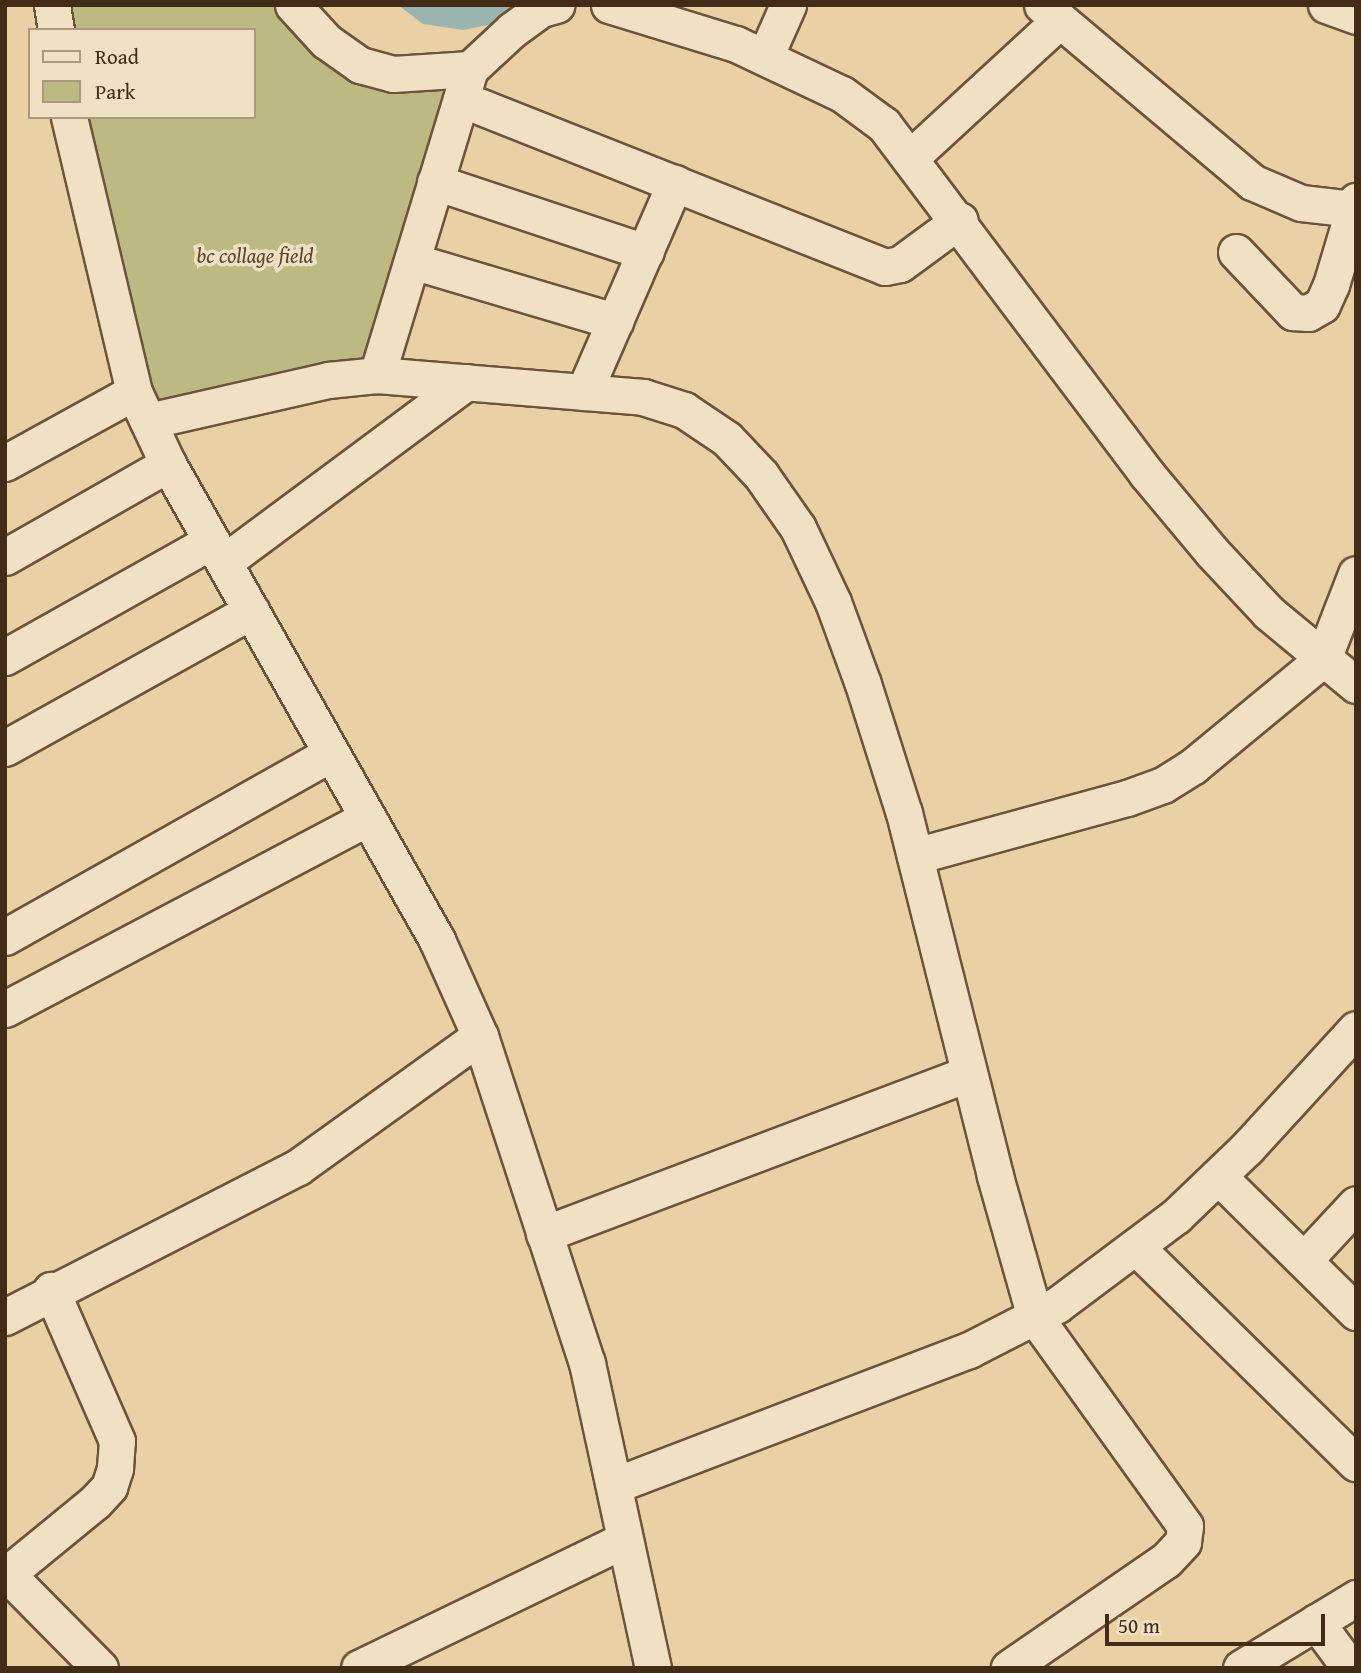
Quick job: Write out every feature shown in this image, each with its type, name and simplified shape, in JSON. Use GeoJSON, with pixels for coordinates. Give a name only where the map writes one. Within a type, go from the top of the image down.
{"type":"FeatureCollection","features":[{"type":"Feature","properties":{"kind":"street"},"geometry":{"type":"LineString","coordinates":[[52,5],[56,28]]}},
{"type":"Feature","properties":{"kind":"street"},"geometry":{"type":"LineString","coordinates":[[293,5],[326,41],[360,65],[393,74],[465,84],[675,183],[885,267],[900,264],[960,220]]}},
{"type":"Feature","properties":{"kind":"street"},"geometry":{"type":"LineString","coordinates":[[609,5],[684,16],[842,94],[884,125],[960,220],[1146,473],[1269,612],[1356,685]]}},
{"type":"Feature","properties":{"kind":"street"},"geometry":{"type":"LineString","coordinates":[[765,57],[788,5]]}},
{"type":"Feature","properties":{"kind":"street"},"geometry":{"type":"LineString","coordinates":[[1326,5],[1356,16]]}},
{"type":"Feature","properties":{"kind":"street"},"geometry":{"type":"LineString","coordinates":[[377,375],[465,84],[546,6]]}},
{"type":"Feature","properties":{"kind":"street"},"geometry":{"type":"LineString","coordinates":[[911,157],[1051,13],[1251,182],[1301,203],[1354,205],[1331,285],[1322,305],[1308,313],[1293,312],[1236,252]]}},
{"type":"Feature","properties":{"kind":"street"},"geometry":{"type":"LineString","coordinates":[[69,119],[141,407],[168,464],[437,940],[480,1036],[587,1363],[653,1668]]}},
{"type":"Feature","properties":{"kind":"street"},"geometry":{"type":"LineString","coordinates":[[435,182],[646,252]]}},
{"type":"Feature","properties":{"kind":"street"},"geometry":{"type":"LineString","coordinates":[[584,392],[675,183]]}},
{"type":"Feature","properties":{"kind":"street"},"geometry":{"type":"LineString","coordinates":[[412,261],[615,321]]}},
{"type":"Feature","properties":{"kind":"street"},"geometry":{"type":"LineString","coordinates":[[5,463],[141,407],[377,375],[643,397],[684,410],[727,439],[761,475],[798,528],[833,602],[868,697],[915,856],[969,1073],[1035,1317],[1185,1526],[1183,1542],[1166,1560],[1009,1668]]}},
{"type":"Feature","properties":{"kind":"street"},"geometry":{"type":"LineString","coordinates":[[5,657],[218,552],[466,382]]}},
{"type":"Feature","properties":{"kind":"street"},"geometry":{"type":"LineString","coordinates":[[5,557],[168,464]]}},
{"type":"Feature","properties":{"kind":"street"},"geometry":{"type":"LineString","coordinates":[[915,856],[1163,785],[1233,737],[1323,659],[1356,574]]}},
{"type":"Feature","properties":{"kind":"street"},"geometry":{"type":"LineString","coordinates":[[5,748],[251,611]]}},
{"type":"Feature","properties":{"kind":"street"},"geometry":{"type":"LineString","coordinates":[[5,937],[331,753]]}},
{"type":"Feature","properties":{"kind":"street"},"geometry":{"type":"LineString","coordinates":[[5,1009],[368,818]]}},
{"type":"Feature","properties":{"kind":"street"},"geometry":{"type":"LineString","coordinates":[[615,1485],[969,1350],[1035,1317],[1137,1248],[1219,1175],[1356,1029]]}},
{"type":"Feature","properties":{"kind":"street"},"geometry":{"type":"LineString","coordinates":[[5,1317],[51,1290],[234,1203],[298,1167],[480,1036]]}},
{"type":"Feature","properties":{"kind":"street"},"geometry":{"type":"LineString","coordinates":[[544,1234],[969,1073]]}},
{"type":"Feature","properties":{"kind":"street"},"geometry":{"type":"LineString","coordinates":[[1219,1175],[1356,1312]]}},
{"type":"Feature","properties":{"kind":"street"},"geometry":{"type":"LineString","coordinates":[[1304,1261],[1356,1204]]}},
{"type":"Feature","properties":{"kind":"street"},"geometry":{"type":"LineString","coordinates":[[1137,1248],[1356,1464]]}},
{"type":"Feature","properties":{"kind":"street"},"geometry":{"type":"LineString","coordinates":[[51,1290],[117,1441],[115,1468],[108,1487],[95,1502],[6,1573],[100,1668]]}},
{"type":"Feature","properties":{"kind":"street"},"geometry":{"type":"LineString","coordinates":[[359,1668],[624,1540]]}},
{"type":"Feature","properties":{"kind":"street"},"geometry":{"type":"LineString","coordinates":[[1241,1668],[1356,1598]]}},
{"type":"Feature","properties":{"kind":"street"},"geometry":{"type":"LineString","coordinates":[[1315,1622],[1350,1668]]}},
{"type":"Feature","properties":{"kind":"green space","name":"bc collage field"},"geometry":{"type":"Polygon","coordinates":[[[72,5],[271,5],[457,98],[352,391],[160,433],[81,119],[256,119],[256,28],[74,28],[72,5]]]}},
{"type":"Feature","properties":{"kind":"water"},"geometry":{"type":"Polygon","coordinates":[[[398,5],[516,5],[497,23],[463,30],[423,24],[398,5]]]}}]}
